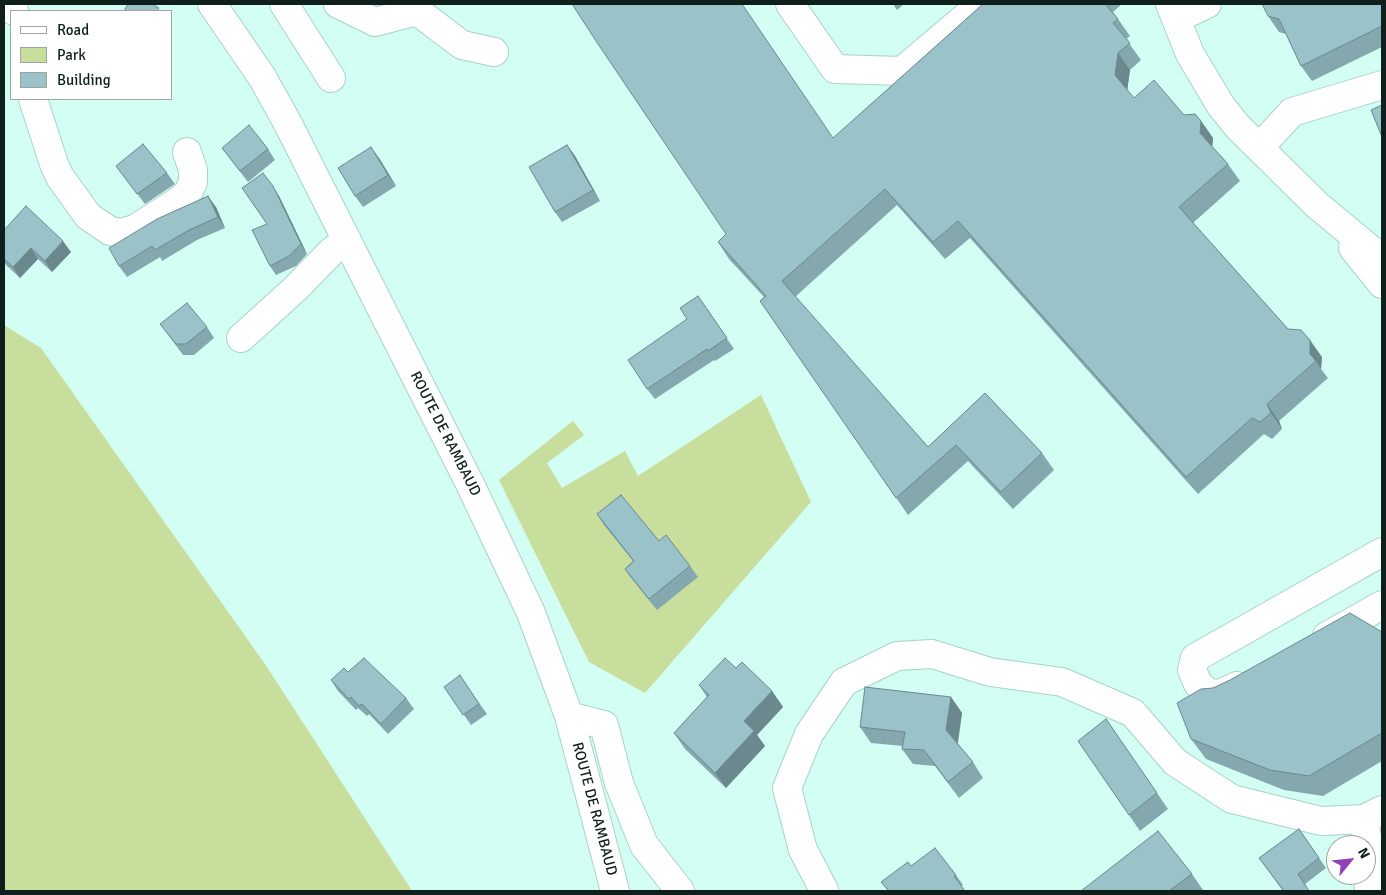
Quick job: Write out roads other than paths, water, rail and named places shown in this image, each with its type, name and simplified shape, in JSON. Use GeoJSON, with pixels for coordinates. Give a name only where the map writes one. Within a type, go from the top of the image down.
{"type":"FeatureCollection","features":[{"type":"Feature","properties":{"kind":"street","name":"ROUTE DE RAMBAUD"},"geometry":{"type":"LineString","coordinates":[[212,4],[262,77],[286,120],[501,549],[531,613],[569,716],[615,891]]}},
{"type":"Feature","properties":{"kind":"street"},"geometry":{"type":"LineString","coordinates":[[284,4],[331,78]]}},
{"type":"Feature","properties":{"kind":"street"},"geometry":{"type":"LineString","coordinates":[[338,4],[375,22],[415,7],[462,45],[494,52]]}},
{"type":"Feature","properties":{"kind":"street"},"geometry":{"type":"LineString","coordinates":[[790,4],[835,69],[902,71],[981,4]]}},
{"type":"Feature","properties":{"kind":"street"},"geometry":{"type":"LineString","coordinates":[[1206,4],[1173,11],[1190,54],[1216,98],[1238,127],[1317,205],[1382,259]]}},
{"type":"Feature","properties":{"kind":"street"},"geometry":{"type":"LineString","coordinates":[[1259,148],[1292,112],[1382,85]]}},
{"type":"Feature","properties":{"kind":"street"},"geometry":{"type":"LineString","coordinates":[[33,100],[54,164],[60,176],[88,216],[110,231],[121,233],[135,229],[188,193],[193,182],[193,170],[187,152]]}},
{"type":"Feature","properties":{"kind":"street"},"geometry":{"type":"LineString","coordinates":[[1317,205],[1382,284]]}},
{"type":"Feature","properties":{"kind":"street"},"geometry":{"type":"LineString","coordinates":[[241,338],[295,289],[331,252],[347,240]]}},
{"type":"Feature","properties":{"kind":"street"},"geometry":{"type":"LineString","coordinates":[[1262,672],[1220,694],[1208,693],[1198,684],[1192,670],[1196,658],[1210,649],[1382,552]]}},
{"type":"Feature","properties":{"kind":"street"},"geometry":{"type":"LineString","coordinates":[[1304,648],[1382,605]]}},
{"type":"Feature","properties":{"kind":"street"},"geometry":{"type":"LineString","coordinates":[[823,891],[803,850],[787,788],[809,734],[844,682],[898,656],[932,654],[990,672],[1062,682],[1133,713],[1175,762],[1232,799],[1321,821],[1373,814],[1367,837],[1369,891]]}},
{"type":"Feature","properties":{"kind":"street"},"geometry":{"type":"LineString","coordinates":[[569,716],[604,726],[619,783],[644,845],[680,891]]}}]}
